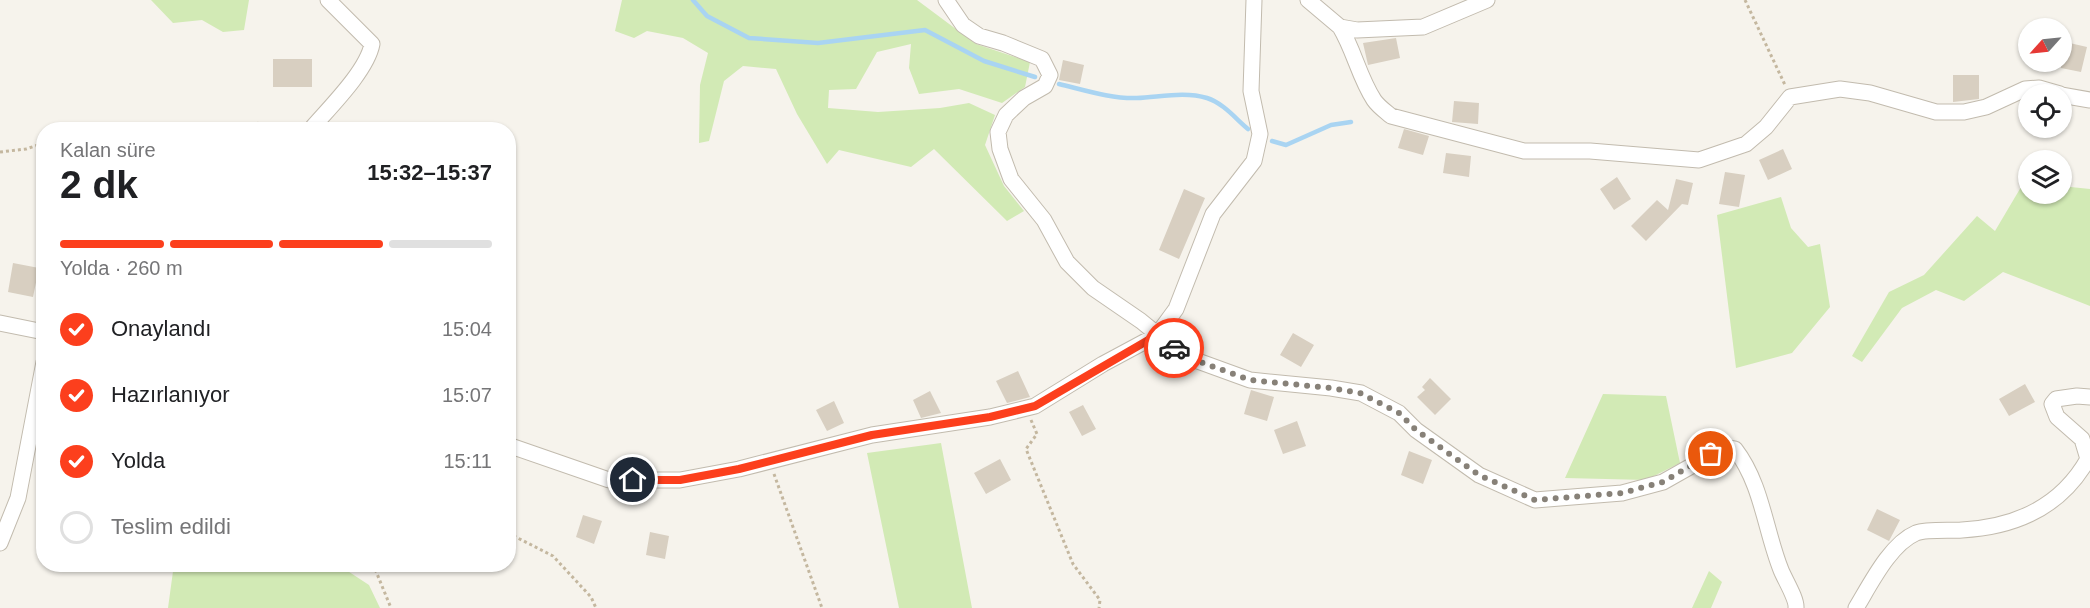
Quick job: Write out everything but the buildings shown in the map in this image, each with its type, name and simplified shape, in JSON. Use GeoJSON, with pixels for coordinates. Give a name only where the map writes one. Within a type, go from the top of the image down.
{"type":"FeatureCollection","features":[{"type":"Feature","properties":{"kind":"street"},"geometry":{"type":"LineString","coordinates":[[317,122],[359,72],[370,56],[372,45],[328,0]]}},
{"type":"Feature","properties":{"kind":"street"},"geometry":{"type":"LineString","coordinates":[[946,0],[963,25],[979,36],[1042,59],[1050,75],[1045,86],[1024,98],[1006,115],[998,132],[1000,149],[1011,179],[1044,219],[1068,262],[1093,288],[1141,321],[1184,356],[1250,380],[1360,393],[1399,413],[1416,430],[1479,475],[1535,500],[1622,493],[1663,482],[1725,447],[1735,449],[1750,473],[1775,556],[1797,602],[1796,608]]}},
{"type":"Feature","properties":{"kind":"street"},"geometry":{"type":"LineString","coordinates":[[516,448],[609,480],[680,480],[770,461],[872,435],[990,417],[1035,406],[1157,335],[1176,309],[1213,214],[1254,161],[1260,134],[1251,91],[1254,0]]}},
{"type":"Feature","properties":{"kind":"street"},"geometry":{"type":"LineString","coordinates":[[1308,0],[1340,27],[1375,101],[1391,116],[1524,151],[1590,151],[1699,160],[1746,144],[1766,127],[1790,97],[1840,89],[1870,93],[1936,112],[1964,112],[1986,107],[2018,92]]}},
{"type":"Feature","properties":{"kind":"street"},"geometry":{"type":"LineString","coordinates":[[1340,27],[1357,30],[1423,27],[1487,0]]}},
{"type":"Feature","properties":{"kind":"street"},"geometry":{"type":"LineString","coordinates":[[2072,97],[2090,100]]}},
{"type":"Feature","properties":{"kind":"street"},"geometry":{"type":"LineString","coordinates":[[0,323],[36,330]]}},
{"type":"Feature","properties":{"kind":"street"},"geometry":{"type":"LineString","coordinates":[[1856,608],[1879,570],[1898,546],[1916,533],[1989,529],[2026,517],[2062,492],[2077,477],[2088,459],[2082,439],[2057,417],[2052,404],[2056,399],[2090,397]]}},
{"type":"Feature","properties":{"kind":"street"},"geometry":{"type":"LineString","coordinates":[[0,543],[18,498],[36,404]]}},
{"type":"Feature","properties":{"kind":"path"},"geometry":{"type":"LineString","coordinates":[[1745,0],[1790,97]]}},
{"type":"Feature","properties":{"kind":"path"},"geometry":{"type":"LineString","coordinates":[[0,153],[36,146]]}},
{"type":"Feature","properties":{"kind":"path"},"geometry":{"type":"LineString","coordinates":[[1018,410],[1031,421],[1037,434],[1026,449],[1072,564],[1100,600],[1099,608]]}},
{"type":"Feature","properties":{"kind":"path"},"geometry":{"type":"LineString","coordinates":[[770,461],[822,608]]}},
{"type":"Feature","properties":{"kind":"path"},"geometry":{"type":"LineString","coordinates":[[516,537],[553,556],[591,597],[596,608]]}},
{"type":"Feature","properties":{"kind":"path"},"geometry":{"type":"LineString","coordinates":[[376,572],[391,608]]}},
{"type":"Feature","properties":{"kind":"green space"},"geometry":{"type":"Polygon","coordinates":[[[151,0],[249,0],[244,30],[223,32],[202,20],[173,23],[151,0]]]}},
{"type":"Feature","properties":{"kind":"green space"},"geometry":{"type":"Polygon","coordinates":[[[622,0],[917,0],[976,44],[1030,62],[1025,87],[1002,103],[959,89],[919,94],[909,68],[911,44],[877,52],[856,89],[829,90],[828,108],[878,112],[940,108],[969,103],[995,115],[985,145],[1004,186],[1024,211],[1007,221],[934,149],[911,167],[839,150],[827,164],[797,114],[776,69],[743,66],[724,81],[709,141],[699,143],[700,85],[708,53],[683,38],[647,31],[634,38],[615,31],[622,0]]]}},
{"type":"Feature","properties":{"kind":"green space"},"geometry":{"type":"Polygon","coordinates":[[[2072,187],[2090,189],[2090,306],[2003,272],[1964,301],[1936,290],[1902,308],[1862,362],[1852,356],[1889,292],[1924,275],[1977,216],[1995,231],[2018,192],[2018,204],[2072,204],[2072,187]]]}},
{"type":"Feature","properties":{"kind":"green space"},"geometry":{"type":"Polygon","coordinates":[[[1781,197],[1791,228],[1808,247],[1820,244],[1830,307],[1792,353],[1736,368],[1717,215],[1781,197]]]}},
{"type":"Feature","properties":{"kind":"green space"},"geometry":{"type":"Polygon","coordinates":[[[1603,394],[1666,396],[1680,463],[1646,480],[1565,478],[1603,394]]]}},
{"type":"Feature","properties":{"kind":"green space"},"geometry":{"type":"Polygon","coordinates":[[[941,443],[972,608],[899,608],[867,453],[941,443]]]}},
{"type":"Feature","properties":{"kind":"green space"},"geometry":{"type":"Polygon","coordinates":[[[1709,571],[1722,582],[1711,608],[1692,608],[1709,571]]]}},
{"type":"Feature","properties":{"kind":"green space"},"geometry":{"type":"Polygon","coordinates":[[[173,572],[349,572],[369,585],[380,608],[168,608],[173,572]]]}},
{"type":"Feature","properties":{"kind":"waterway"},"geometry":{"type":"LineString","coordinates":[[693,0],[707,16],[749,38],[818,43],[925,30],[984,61],[1035,77]]}},
{"type":"Feature","properties":{"kind":"waterway"},"geometry":{"type":"LineString","coordinates":[[1059,84],[1098,94],[1127,98],[1199,96],[1218,104],[1248,129]]}},
{"type":"Feature","properties":{"kind":"waterway"},"geometry":{"type":"LineString","coordinates":[[1272,141],[1286,145],[1331,125],[1351,122]]}},
{"type":"Feature","properties":{"kind":"way so far"},"geometry":{"type":"LineString","coordinates":[[1174,348],[1184,356],[1250,380],[1360,393],[1399,413],[1416,430],[1479,475],[1535,500],[1622,493],[1663,482],[1711,454]]}},
{"type":"Feature","properties":{"kind":"route"},"geometry":{"type":"LineString","coordinates":[[633,480],[680,480],[739,469],[872,435],[990,417],[1035,406],[1157,335],[1174,348]]}}]}
